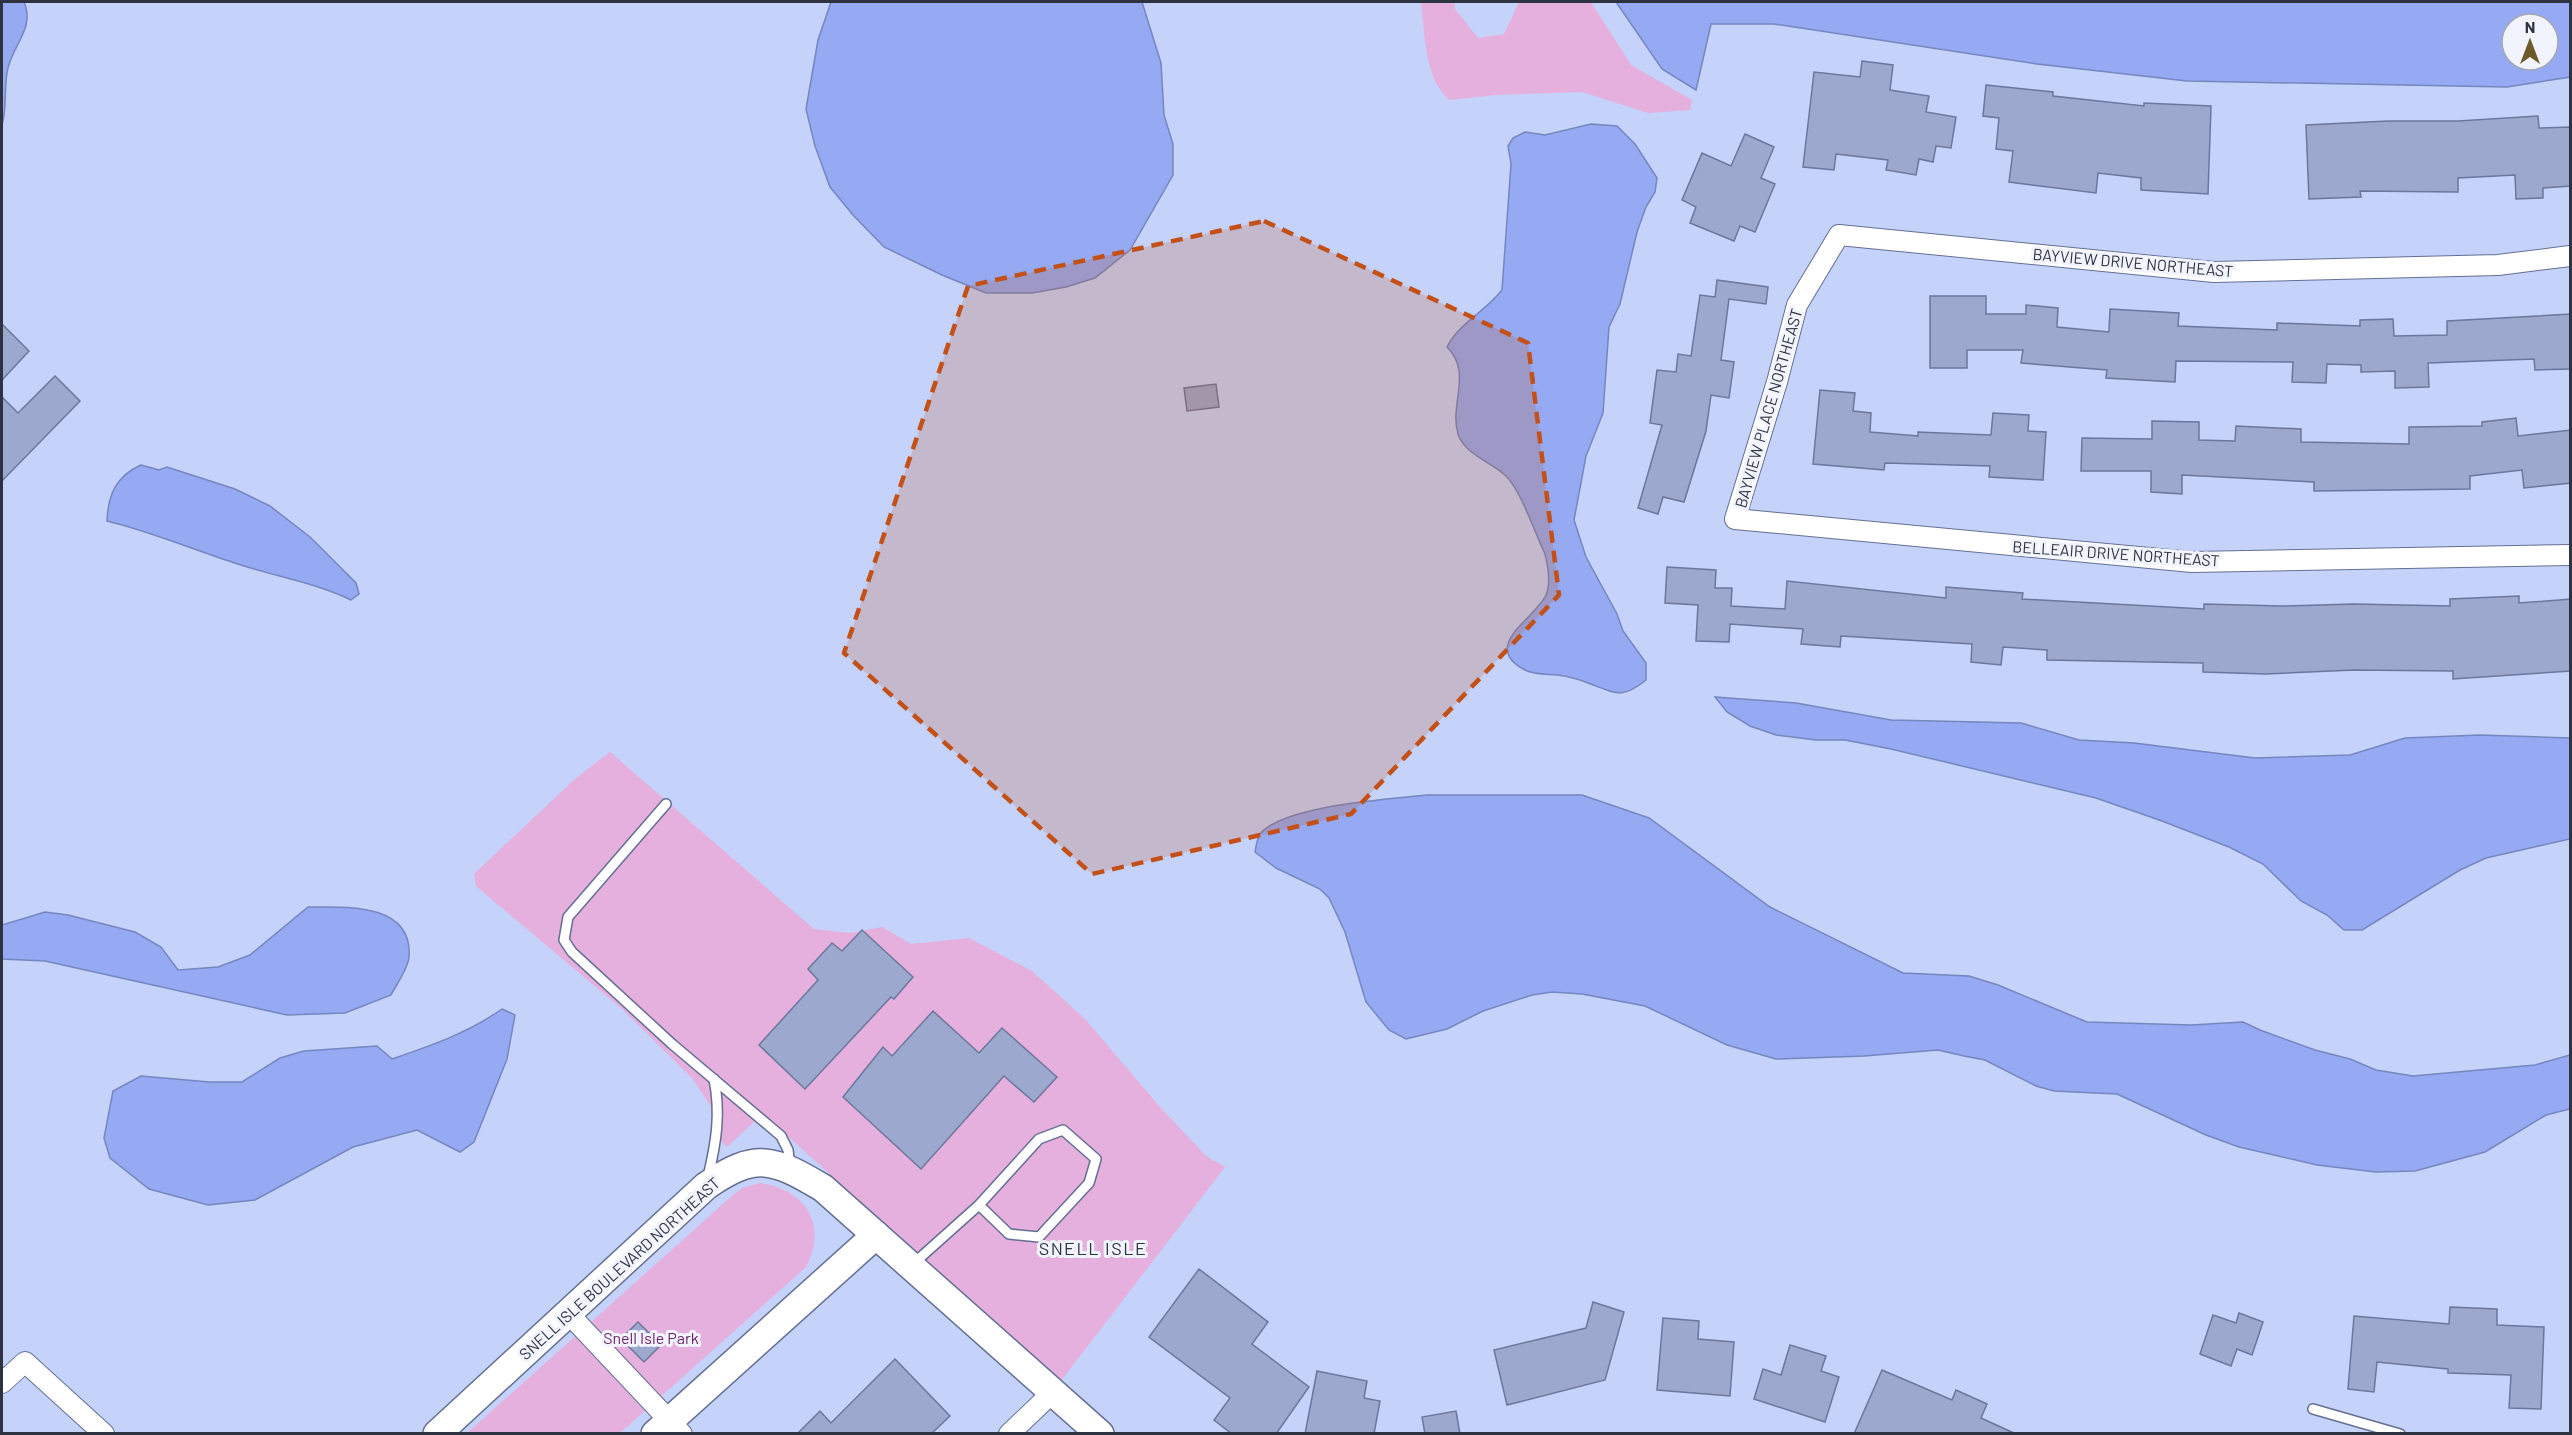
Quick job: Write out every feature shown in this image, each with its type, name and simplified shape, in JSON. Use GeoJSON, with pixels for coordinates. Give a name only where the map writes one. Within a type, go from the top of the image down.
{"type":"FeatureCollection","features":[{"type":"Feature","properties":{"kind":"street","name":"BAYVIEW DRIVE NORTHEAST"},"geometry":{"type":"LineString","coordinates":[[1839,235],[2214,272],[2498,264],[2571,256]]}},
{"type":"Feature","properties":{"kind":"street","name":"BAYVIEW PLACE NORTHEAST"},"geometry":{"type":"LineString","coordinates":[[1735,519],[1777,382],[1797,305],[1839,235]]}},
{"type":"Feature","properties":{"kind":"street","name":"BELLEAIR DRIVE NORTHEAST"},"geometry":{"type":"LineString","coordinates":[[1735,519],[2192,562],[2555,558],[2571,555]]}},
{"type":"Feature","properties":{"kind":"street","name":"SNELL ISLE BOULEVARD NORTHEAST"},"geometry":{"type":"LineString","coordinates":[[436,1434],[706,1186],[730,1169],[766,1162],[790,1168],[823,1188],[1100,1434]]}},
{"type":"Feature","properties":{"kind":"street"},"geometry":{"type":"LineString","coordinates":[[568,1313],[669,1429],[876,1235]]}},
{"type":"Feature","properties":{"kind":"street"},"geometry":{"type":"LineString","coordinates":[[2,1383],[25,1362],[104,1434]]}},
{"type":"Feature","properties":{"kind":"street"},"geometry":{"type":"LineString","coordinates":[[1010,1434],[1052,1393]]}},
{"type":"Feature","properties":{"kind":"lane"},"geometry":{"type":"LineString","coordinates":[[666,804],[568,917],[564,940],[572,952],[781,1136],[788,1150],[790,1168]]}},
{"type":"Feature","properties":{"kind":"lane"},"geometry":{"type":"LineString","coordinates":[[706,1186],[718,1135],[719,1103],[714,1079]]}},
{"type":"Feature","properties":{"kind":"lane"},"geometry":{"type":"LineString","coordinates":[[911,1266],[979,1205],[1039,1139],[1063,1130],[1096,1159],[1089,1183],[1039,1237],[1009,1234],[979,1205]]}},
{"type":"Feature","properties":{"kind":"lane"},"geometry":{"type":"LineString","coordinates":[[2313,1408],[2400,1434]]}},
{"type":"Feature","properties":{"kind":"highlighted area"},"geometry":{"type":"Polygon","coordinates":[[[1264,221],[1528,343],[1559,595],[1351,814],[1092,874],[844,653],[968,286],[1264,221]]]}},
{"type":"Feature","properties":{"kind":"green space"},"geometry":{"type":"Polygon","coordinates":[[[1421,2],[1454,2],[1455,9],[1478,38],[1504,34],[1519,2],[1591,2],[1631,65],[1692,100],[1690,110],[1648,113],[1582,92],[1495,95],[1450,100],[1441,91],[1430,68],[1421,2]]]}},
{"type":"Feature","properties":{"kind":"green space"},"geometry":{"type":"Polygon","coordinates":[[[610,752],[814,929],[850,933],[882,927],[911,944],[969,938],[1032,971],[1085,1019],[1160,1107],[1206,1156],[1225,1167],[1060,1382],[770,1120],[755,1121],[727,1147],[713,1134],[711,1107],[693,1079],[622,1009],[476,886],[474,874],[576,778],[610,752]]]}},
{"type":"Feature","properties":{"kind":"green space","name":"Snell Isle Park"},"geometry":{"type":"Polygon","coordinates":[[[761,1183],[790,1193],[809,1212],[815,1237],[806,1267],[620,1433],[466,1434],[733,1195],[744,1187],[761,1183]]]}},
{"type":"Feature","properties":{"kind":"water"},"geometry":{"type":"Polygon","coordinates":[[[2,2],[24,2],[27,21],[9,64],[2,125],[2,2]]]}},
{"type":"Feature","properties":{"kind":"water"},"geometry":{"type":"Polygon","coordinates":[[[831,2],[1142,2],[1161,63],[1164,115],[1173,144],[1173,175],[1130,250],[1095,278],[1066,287],[1032,293],[986,293],[884,247],[830,187],[815,146],[806,109],[818,40],[831,2]]]}},
{"type":"Feature","properties":{"kind":"water"},"geometry":{"type":"Polygon","coordinates":[[[1616,2],[2570,2],[2570,77],[2507,87],[2187,81],[2037,64],[1774,24],[1711,24],[1696,90],[1662,69],[1616,2]]]}},
{"type":"Feature","properties":{"kind":"water"},"geometry":{"type":"Polygon","coordinates":[[[1591,124],[1617,126],[1635,144],[1657,178],[1655,192],[1646,207],[1637,232],[1620,304],[1609,327],[1603,413],[1586,456],[1574,520],[1586,557],[1617,614],[1623,631],[1646,663],[1646,680],[1630,690],[1618,693],[1569,677],[1529,672],[1512,661],[1507,651],[1514,632],[1546,595],[1549,580],[1547,564],[1527,513],[1511,482],[1461,441],[1456,423],[1460,378],[1455,357],[1447,347],[1458,331],[1502,290],[1511,164],[1508,146],[1513,138],[1525,132],[1545,135],[1591,124]]]}},
{"type":"Feature","properties":{"kind":"water"},"geometry":{"type":"Polygon","coordinates":[[[141,465],[159,470],[167,467],[235,489],[270,506],[310,537],[356,583],[359,594],[351,600],[324,589],[241,565],[107,521],[109,503],[115,487],[132,469],[141,465]]]}},
{"type":"Feature","properties":{"kind":"water"},"geometry":{"type":"Polygon","coordinates":[[[1715,697],[1796,703],[1891,720],[2021,723],[2079,740],[2134,743],[2255,758],[2350,755],[2405,738],[2480,735],[2570,738],[2570,839],[2486,858],[2460,870],[2362,930],[2344,930],[2327,915],[2301,901],[2263,864],[2229,847],[2162,821],[2096,798],[1891,749],[1845,740],[1816,740],[1776,735],[1750,726],[1727,712],[1715,697]]]}},
{"type":"Feature","properties":{"kind":"water"},"geometry":{"type":"Polygon","coordinates":[[[1427,795],[1582,795],[1649,818],[1770,907],[1903,973],[1969,976],[1998,985],[2087,1022],[2191,1025],[2243,1022],[2315,1050],[2350,1059],[2376,1070],[2413,1076],[2535,1065],[2570,1055],[2570,1109],[2546,1115],[2485,1152],[2415,1171],[2376,1172],[2317,1165],[2239,1147],[2206,1135],[2117,1094],[2054,1091],[2036,1086],[1985,1060],[1938,1050],[1864,1056],[1776,1059],[1727,1045],[1645,1006],[1582,994],[1552,992],[1532,995],[1483,1011],[1447,1029],[1406,1039],[1389,1030],[1366,1002],[1345,932],[1329,898],[1320,889],[1276,868],[1255,852],[1260,834],[1273,824],[1291,816],[1364,801],[1427,795]]]}},
{"type":"Feature","properties":{"kind":"water"},"geometry":{"type":"Polygon","coordinates":[[[308,907],[357,908],[374,911],[389,917],[400,926],[407,939],[409,957],[404,972],[391,995],[345,1013],[287,1015],[45,961],[2,959],[2,925],[45,912],[68,915],[135,932],[161,947],[178,970],[218,967],[250,955],[308,907]]]}},
{"type":"Feature","properties":{"kind":"water"},"geometry":{"type":"Polygon","coordinates":[[[502,1009],[515,1015],[507,1059],[474,1142],[460,1152],[417,1130],[353,1147],[255,1200],[208,1205],[149,1189],[110,1158],[104,1138],[113,1091],[141,1076],[209,1082],[242,1082],[280,1058],[304,1051],[377,1046],[392,1059],[462,1032],[502,1009]]]}},
{"type":"Feature","properties":{"kind":"building"},"geometry":{"type":"Polygon","coordinates":[[[1862,61],[1893,65],[1890,90],[1929,96],[1926,112],[1956,117],[1951,148],[1936,146],[1933,162],[1919,159],[1916,175],[1886,170],[1888,160],[1836,154],[1834,170],[1803,167],[1814,72],[1860,77],[1862,61]]]}},
{"type":"Feature","properties":{"kind":"building"},"geometry":{"type":"Polygon","coordinates":[[[1986,85],[2053,92],[2053,96],[2144,106],[2144,103],[2211,106],[2208,194],[2141,190],[2141,178],[2098,173],[2096,193],[2009,182],[2013,151],[1996,149],[1999,118],[1983,116],[1986,85]]]}},
{"type":"Feature","properties":{"kind":"building"},"geometry":{"type":"Polygon","coordinates":[[[2538,116],[2539,128],[2571,127],[2571,186],[2543,188],[2543,198],[2516,199],[2515,175],[2458,178],[2458,192],[2360,191],[2361,197],[2309,199],[2306,125],[2388,121],[2458,121],[2538,116]]]}},
{"type":"Feature","properties":{"kind":"building"},"geometry":{"type":"Polygon","coordinates":[[[1745,134],[1774,147],[1761,178],[1775,184],[1755,232],[1740,226],[1734,241],[1690,223],[1696,207],[1682,200],[1702,153],[1731,166],[1745,134]]]}},
{"type":"Feature","properties":{"kind":"building"},"geometry":{"type":"Polygon","coordinates":[[[1717,280],[1768,287],[1766,304],[1729,299],[1721,360],[1734,362],[1729,398],[1711,395],[1706,431],[1684,502],[1663,497],[1658,514],[1638,508],[1662,425],[1650,423],[1657,370],[1676,372],[1678,354],[1691,356],[1700,295],[1715,297],[1717,280]]]}},
{"type":"Feature","properties":{"kind":"building"},"geometry":{"type":"Polygon","coordinates":[[[1930,296],[1986,296],[1986,314],[2026,314],[2026,305],[2058,308],[2057,327],[2109,332],[2110,309],[2179,313],[2178,326],[2277,330],[2277,323],[2360,326],[2360,320],[2393,319],[2394,336],[2447,335],[2447,321],[2571,314],[2571,369],[2535,370],[2534,359],[2428,363],[2429,387],[2395,388],[2395,371],[2361,372],[2361,365],[2327,364],[2326,383],[2292,382],[2293,362],[2176,361],[2175,382],[2106,378],[2107,370],[2021,363],[2023,350],[1967,350],[1967,368],[1930,368],[1930,296]]]}},
{"type":"Feature","properties":{"kind":"building"},"geometry":{"type":"Polygon","coordinates":[[[2,324],[29,351],[2,380],[2,324]]]}},
{"type":"Feature","properties":{"kind":"building"},"geometry":{"type":"Polygon","coordinates":[[[55,376],[80,401],[2,481],[2,397],[18,413],[55,376]]]}},
{"type":"Feature","properties":{"kind":"building"},"geometry":{"type":"Polygon","coordinates":[[[1216,384],[1219,407],[1187,411],[1184,388],[1216,384]]]}},
{"type":"Feature","properties":{"kind":"building"},"geometry":{"type":"Polygon","coordinates":[[[1820,390],[1855,393],[1853,411],[1871,413],[1870,432],[1918,436],[1918,432],[1991,435],[1993,413],[2029,415],[2028,431],[2046,432],[2043,480],[1989,477],[1990,466],[1885,463],[1884,470],[1813,464],[1820,390]]]}},
{"type":"Feature","properties":{"kind":"building"},"geometry":{"type":"Polygon","coordinates":[[[2516,418],[2518,436],[2571,430],[2571,483],[2524,488],[2522,470],[2470,476],[2470,489],[2314,491],[2314,482],[2182,475],[2182,494],[2151,492],[2151,471],[2081,471],[2082,438],[2152,439],[2152,421],[2199,422],[2199,440],[2235,441],[2236,426],[2301,429],[2301,442],[2409,444],[2409,427],[2482,426],[2482,422],[2516,418]]]}},
{"type":"Feature","properties":{"kind":"building"},"geometry":{"type":"Polygon","coordinates":[[[1667,567],[1716,570],[1715,588],[1732,588],[1731,606],[1785,609],[1787,581],[1946,598],[1946,587],[2023,593],[2022,599],[2204,609],[2204,604],[2450,606],[2450,599],[2519,596],[2519,603],[2571,599],[2571,671],[2453,679],[2453,671],[2354,670],[2266,674],[2203,672],[2203,663],[2047,660],[2047,650],[2003,647],[2001,665],[1971,662],[1972,644],[1841,636],[1840,647],[1801,644],[1803,629],[1730,624],[1729,642],[1696,641],[1698,605],[1665,603],[1667,567]]]}},
{"type":"Feature","properties":{"kind":"building"},"geometry":{"type":"Polygon","coordinates":[[[862,930],[913,977],[894,999],[891,997],[805,1089],[759,1045],[818,980],[808,969],[832,943],[842,951],[862,930]]]}},
{"type":"Feature","properties":{"kind":"building"},"geometry":{"type":"Polygon","coordinates":[[[933,1011],[979,1053],[1002,1028],[1057,1077],[1034,1102],[1004,1076],[921,1169],[843,1097],[883,1047],[892,1056],[933,1011]]]}},
{"type":"Feature","properties":{"kind":"building"},"geometry":{"type":"Polygon","coordinates":[[[1199,1269],[1268,1322],[1252,1344],[1309,1387],[1276,1434],[1232,1434],[1214,1420],[1230,1398],[1149,1337],[1199,1269]]]}},
{"type":"Feature","properties":{"kind":"building"},"geometry":{"type":"Polygon","coordinates":[[[1593,1302],[1624,1312],[1605,1380],[1507,1405],[1494,1350],[1586,1328],[1593,1302]]]}},
{"type":"Feature","properties":{"kind":"building"},"geometry":{"type":"Polygon","coordinates":[[[2450,1307],[2497,1309],[2497,1325],[2544,1327],[2541,1409],[2509,1408],[2511,1375],[2448,1373],[2448,1369],[2377,1362],[2374,1392],[2348,1389],[2354,1316],[2449,1324],[2450,1307]]]}},
{"type":"Feature","properties":{"kind":"building"},"geometry":{"type":"Polygon","coordinates":[[[2239,1313],[2263,1322],[2252,1355],[2237,1349],[2231,1366],[2200,1354],[2213,1315],[2236,1323],[2239,1313]]]}},
{"type":"Feature","properties":{"kind":"building"},"geometry":{"type":"Polygon","coordinates":[[[1663,1318],[1699,1321],[1698,1339],[1734,1342],[1730,1396],[1657,1390],[1663,1318]]]}},
{"type":"Feature","properties":{"kind":"building"},"geometry":{"type":"Polygon","coordinates":[[[638,1322],[661,1345],[644,1362],[621,1339],[638,1322]]]}},
{"type":"Feature","properties":{"kind":"building"},"geometry":{"type":"Polygon","coordinates":[[[1790,1345],[1826,1356],[1821,1371],[1839,1377],[1825,1422],[1754,1399],[1763,1369],[1781,1375],[1790,1345]]]}},
{"type":"Feature","properties":{"kind":"building"},"geometry":{"type":"Polygon","coordinates":[[[895,1359],[950,1416],[931,1434],[797,1434],[820,1411],[831,1423],[895,1359]]]}},
{"type":"Feature","properties":{"kind":"building"},"geometry":{"type":"Polygon","coordinates":[[[1882,1370],[1952,1400],[1956,1390],[1987,1404],[1981,1418],[2016,1434],[1854,1434],[1882,1370]]]}},
{"type":"Feature","properties":{"kind":"building"},"geometry":{"type":"Polygon","coordinates":[[[1317,1371],[1367,1381],[1364,1398],[1380,1401],[1374,1434],[1305,1434],[1317,1371]]]}},
{"type":"Feature","properties":{"kind":"building"},"geometry":{"type":"Polygon","coordinates":[[[1456,1411],[1460,1434],[1425,1434],[1422,1417],[1456,1411]]]}},
{"type":"Feature","properties":{"kind":"district","name":"SNELL ISLE"},"geometry":{"type":"Point","coordinates":[1093,1248]}}]}
